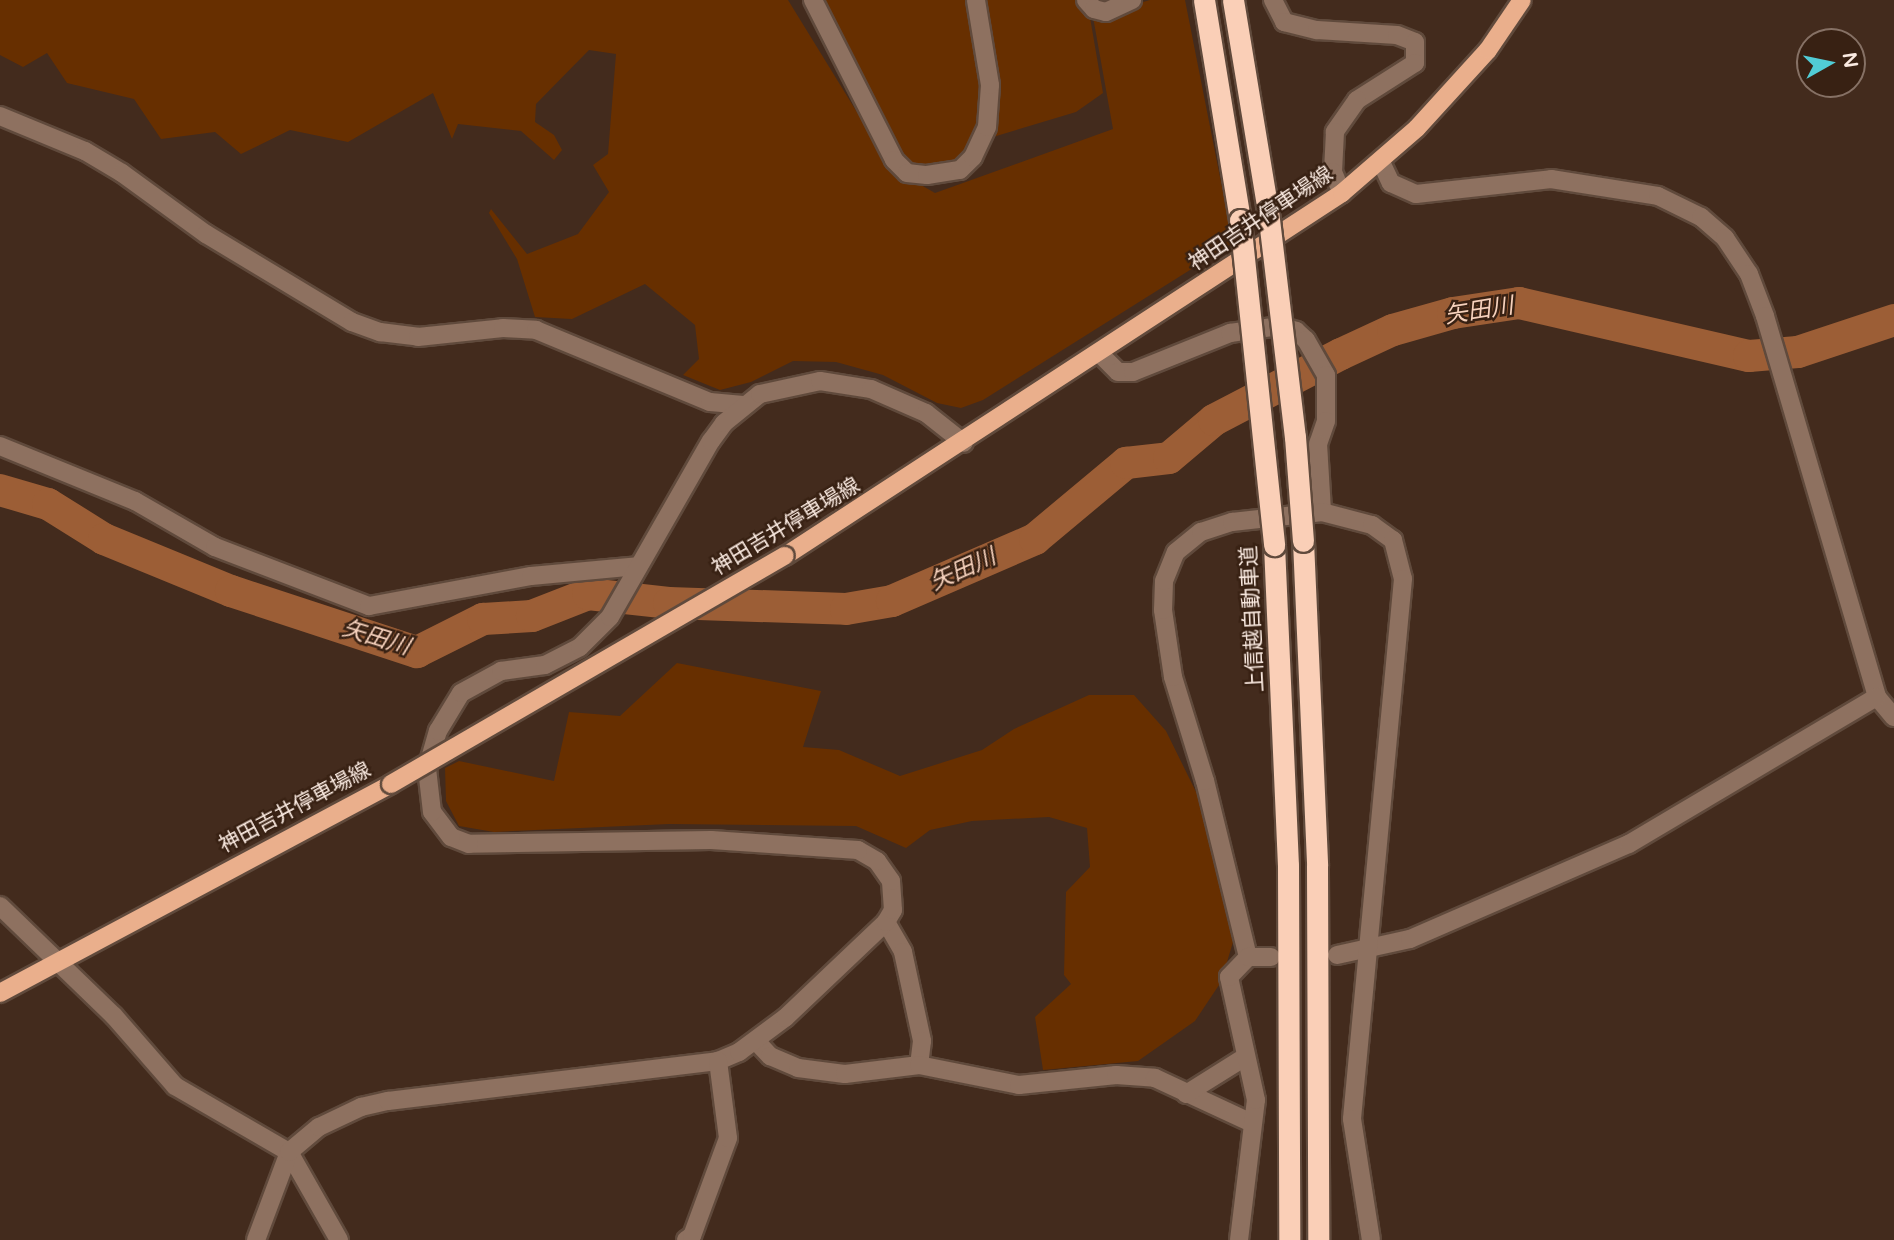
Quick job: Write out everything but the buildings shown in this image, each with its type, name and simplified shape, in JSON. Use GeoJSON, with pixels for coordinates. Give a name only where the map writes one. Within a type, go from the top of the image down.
{"type":"FeatureCollection","features":[{"type":"Feature","properties":{"kind":"highway","name":"上信越自動車道"},"geometry":{"type":"LineString","coordinates":[[1204,0],[1240,220],[1274,545],[1288,878],[1289,1240]]}},
{"type":"Feature","properties":{"kind":"highway"},"geometry":{"type":"LineString","coordinates":[[1233,0],[1268,211],[1290,385],[1303,541],[1317,866],[1318,1240]]}},
{"type":"Feature","properties":{"kind":"main road","name":"神田吉井停車場線"},"geometry":{"type":"LineString","coordinates":[[0,993],[391,784],[785,556],[964,443],[1342,193],[1381,162],[1488,50],[1522,0]]}},
{"type":"Feature","properties":{"kind":"street"},"geometry":{"type":"LineString","coordinates":[[813,0],[894,160],[907,173],[927,175],[960,170],[973,157],[987,127],[990,85],[976,0]]}},
{"type":"Feature","properties":{"kind":"street"},"geometry":{"type":"LineString","coordinates":[[1086,0],[1094,9],[1106,12],[1132,0]]}},
{"type":"Feature","properties":{"kind":"street"},"geometry":{"type":"LineString","coordinates":[[1273,0],[1284,22],[1317,30],[1397,35],[1415,42],[1415,62],[1357,100],[1335,132],[1333,172],[1342,193]]}},
{"type":"Feature","properties":{"kind":"street"},"geometry":{"type":"LineString","coordinates":[[0,116],[85,151],[122,173],[206,234],[352,322],[380,332],[418,337],[503,328],[536,330],[710,401],[744,405]]}},
{"type":"Feature","properties":{"kind":"street"},"geometry":{"type":"LineString","coordinates":[[1381,162],[1391,183],[1416,194],[1551,179],[1658,196],[1701,217],[1725,239],[1749,274],[1765,316],[1877,696],[1894,717]]}},
{"type":"Feature","properties":{"kind":"street"},"geometry":{"type":"LineString","coordinates":[[1100,354],[1118,372],[1133,372],[1230,333],[1279,326],[1296,331],[1306,340],[1326,375],[1326,421],[1318,444],[1322,512]]}},
{"type":"Feature","properties":{"kind":"street"},"geometry":{"type":"LineString","coordinates":[[256,1240],[289,1152],[318,1127],[361,1107],[388,1101],[718,1061],[756,1041],[886,922],[893,910],[891,881],[877,861],[858,850],[832,846],[619,839],[488,847],[451,837],[432,812],[427,769],[438,731],[461,694],[501,671],[545,665],[557,659],[580,647],[610,617],[711,442],[744,405],[779,387],[844,383],[871,389],[926,413],[964,443]]}},
{"type":"Feature","properties":{"kind":"street"},"geometry":{"type":"LineString","coordinates":[[0,446],[135,501],[215,547],[369,606],[531,576],[638,566]]}},
{"type":"Feature","properties":{"kind":"street"},"geometry":{"type":"LineString","coordinates":[[1248,957],[1205,781],[1173,677],[1163,610],[1164,581],[1176,552],[1201,532],[1232,522],[1322,512],[1372,525],[1393,540],[1403,579],[1352,1119],[1371,1240]]}},
{"type":"Feature","properties":{"kind":"street"},"geometry":{"type":"LineString","coordinates":[[1337,955],[1366,951],[1410,939],[1629,844],[1877,696]]}},
{"type":"Feature","properties":{"kind":"street"},"geometry":{"type":"LineString","coordinates":[[0,906],[58,961],[176,1086],[289,1152],[339,1240]]}},
{"type":"Feature","properties":{"kind":"street"},"geometry":{"type":"LineString","coordinates":[[886,922],[903,953],[922,1041],[919,1065]]}},
{"type":"Feature","properties":{"kind":"street"},"geometry":{"type":"LineString","coordinates":[[1239,1240],[1256,1100],[1229,977],[1248,957],[1271,957]]}},
{"type":"Feature","properties":{"kind":"street"},"geometry":{"type":"LineString","coordinates":[[756,1041],[770,1056],[798,1068],[845,1074],[919,1065],[1019,1085],[1116,1075],[1155,1078],[1252,1123]]}},
{"type":"Feature","properties":{"kind":"street"},"geometry":{"type":"LineString","coordinates":[[1186,1094],[1245,1057]]}},
{"type":"Feature","properties":{"kind":"street"},"geometry":{"type":"LineString","coordinates":[[686,1240],[692,1236],[728,1138],[718,1061]]}},
{"type":"Feature","properties":{"kind":"shaded area"},"geometry":{"type":"Polygon","coordinates":[[[0,0],[788,0],[863,122],[806,0],[1087,0],[1103,93],[1076,112],[993,137],[984,157],[964,176],[921,185],[935,193],[1113,129],[1093,17],[1150,0],[1185,0],[1233,243],[983,400],[961,408],[937,403],[883,375],[836,362],[793,361],[751,382],[720,390],[683,375],[699,359],[695,325],[645,284],[572,319],[535,317],[517,259],[489,213],[491,209],[527,254],[578,234],[609,192],[593,165],[608,154],[616,54],[589,50],[536,104],[535,122],[554,135],[562,150],[554,160],[521,131],[458,124],[452,139],[433,93],[348,142],[290,130],[241,154],[215,132],[161,139],[134,99],[67,83],[47,53],[23,67],[0,55],[0,0]]]}},
{"type":"Feature","properties":{"kind":"shaded area"},"geometry":{"type":"Polygon","coordinates":[[[677,663],[821,691],[803,747],[839,750],[900,776],[982,750],[1014,729],[1089,695],[1134,695],[1166,731],[1199,798],[1233,942],[1221,982],[1195,1021],[1138,1061],[1043,1070],[1035,1017],[1071,984],[1064,975],[1066,892],[1090,867],[1087,828],[1049,817],[972,821],[930,830],[906,848],[856,826],[669,824],[494,832],[459,826],[446,801],[445,768],[459,761],[554,781],[569,712],[620,716],[677,663]]]}},
{"type":"Feature","properties":{"kind":"waterway","name":"矢田川"},"geometry":{"type":"LineString","coordinates":[[0,490],[48,504],[104,539],[231,591],[417,652],[483,619],[532,616],[588,594],[669,603],[846,609],[892,601],[1035,539],[1126,463],[1169,458],[1214,420],[1341,354],[1393,330],[1453,313],[1519,303],[1749,356],[1798,352],[1894,320]]}}]}
